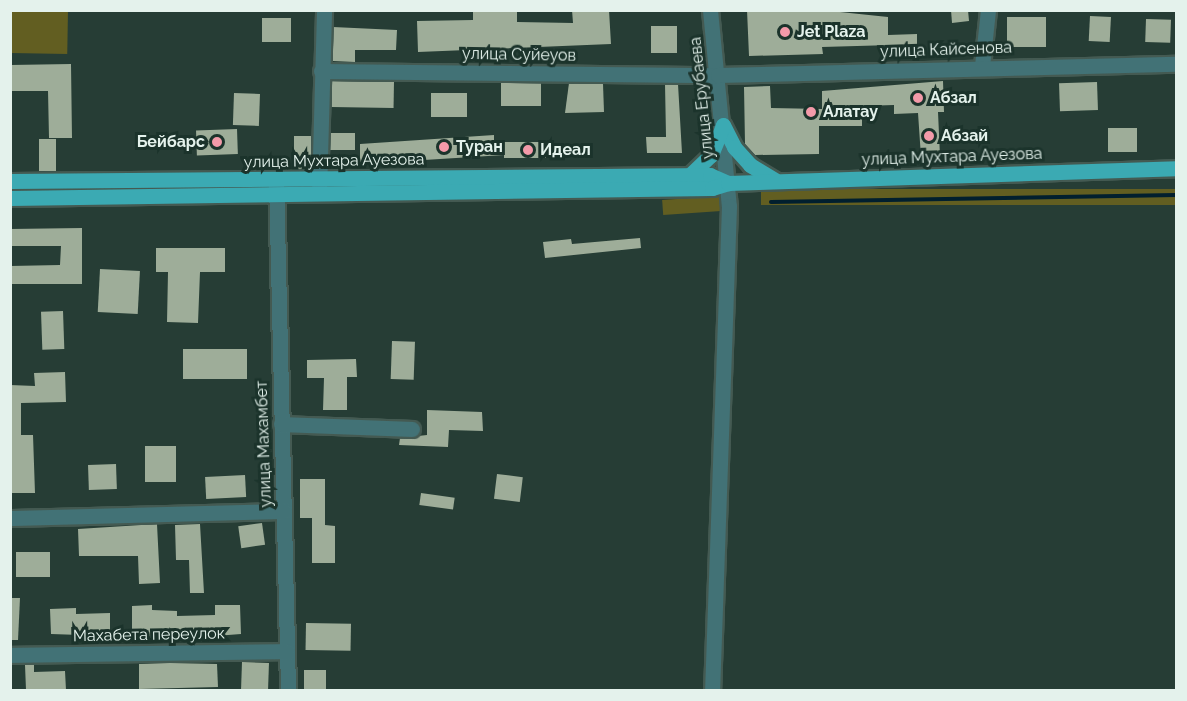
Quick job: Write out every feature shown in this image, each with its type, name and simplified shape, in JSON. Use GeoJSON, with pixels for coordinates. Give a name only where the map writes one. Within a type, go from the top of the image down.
{"type":"FeatureCollection","features":[{"type":"Feature","properties":{"kind":"main road"},"geometry":{"type":"LineString","coordinates":[[690,175],[711,155],[723,125]]}},
{"type":"Feature","properties":{"kind":"main road"},"geometry":{"type":"LineString","coordinates":[[723,125],[734,147],[750,165],[778,182]]}},
{"type":"Feature","properties":{"kind":"main road","name":"улица Мухтара Ауезова"},"geometry":{"type":"LineString","coordinates":[[10,198],[712,188],[728,183],[1176,168]]}},
{"type":"Feature","properties":{"kind":"main road","name":"улица Мухтара Ауезова"},"geometry":{"type":"LineString","coordinates":[[10,181],[710,175],[728,183]]}},
{"type":"Feature","properties":{"kind":"street"},"geometry":{"type":"LineString","coordinates":[[319,195],[324,10]]}},
{"type":"Feature","properties":{"kind":"street","name":"улица Ерубаева"},"geometry":{"type":"LineString","coordinates":[[711,10],[728,183],[712,690]]}},
{"type":"Feature","properties":{"kind":"street"},"geometry":{"type":"LineString","coordinates":[[982,66],[988,10]]}},
{"type":"Feature","properties":{"kind":"street","name":"улица Кайсенова"},"geometry":{"type":"LineString","coordinates":[[718,75],[982,66],[1176,64]]}},
{"type":"Feature","properties":{"kind":"street","name":"улица Суйеуов"},"geometry":{"type":"LineString","coordinates":[[321,71],[718,75]]}},
{"type":"Feature","properties":{"kind":"street","name":"улица Махамбет"},"geometry":{"type":"LineString","coordinates":[[276,180],[288,690]]}},
{"type":"Feature","properties":{"kind":"street"},"geometry":{"type":"LineString","coordinates":[[282,424],[412,429]]}},
{"type":"Feature","properties":{"kind":"street"},"geometry":{"type":"LineString","coordinates":[[10,518],[284,511]]}},
{"type":"Feature","properties":{"kind":"street","name":"Махабета переулок"},"geometry":{"type":"LineString","coordinates":[[10,655],[287,651]]}},
{"type":"Feature","properties":{"kind":"shaded area"},"geometry":{"type":"Polygon","coordinates":[[[11,10],[68,11],[67,54],[10,53],[11,10]]]}},
{"type":"Feature","properties":{"kind":"shaded area"},"geometry":{"type":"Polygon","coordinates":[[[761,189],[1176,189],[1176,205],[761,205],[761,189]]]}},
{"type":"Feature","properties":{"kind":"shaded area"},"geometry":{"type":"Polygon","coordinates":[[[720,196],[721,211],[663,215],[662,200],[720,196]]]}},
{"type":"Feature","properties":{"kind":"building"},"geometry":{"type":"Polygon","coordinates":[[[473,10],[517,10],[517,22],[573,23],[572,10],[609,10],[611,44],[418,52],[417,21],[473,20],[473,10]]]}},
{"type":"Feature","properties":{"kind":"building"},"geometry":{"type":"Polygon","coordinates":[[[747,10],[821,10],[888,17],[888,35],[917,34],[917,58],[892,58],[892,45],[822,47],[823,54],[749,56],[747,10]]]}},
{"type":"Feature","properties":{"kind":"building"},"geometry":{"type":"Polygon","coordinates":[[[951,10],[968,10],[969,21],[952,23],[951,10]]]}},
{"type":"Feature","properties":{"kind":"building"},"geometry":{"type":"Polygon","coordinates":[[[1090,16],[1111,17],[1110,42],[1089,41],[1090,16]]]}},
{"type":"Feature","properties":{"kind":"building"},"geometry":{"type":"Polygon","coordinates":[[[1007,17],[1046,17],[1046,47],[1007,47],[1007,17]]]}},
{"type":"Feature","properties":{"kind":"building"},"geometry":{"type":"Polygon","coordinates":[[[262,18],[291,18],[291,42],[262,42],[262,18]]]}},
{"type":"Feature","properties":{"kind":"building"},"geometry":{"type":"Polygon","coordinates":[[[1146,19],[1171,20],[1170,43],[1145,42],[1146,19]]]}},
{"type":"Feature","properties":{"kind":"building"},"geometry":{"type":"Polygon","coordinates":[[[651,26],[677,26],[677,53],[651,53],[651,26]]]}},
{"type":"Feature","properties":{"kind":"building"},"geometry":{"type":"Polygon","coordinates":[[[333,27],[397,30],[396,50],[355,50],[355,62],[333,61],[333,27]]]}},
{"type":"Feature","properties":{"kind":"building"},"geometry":{"type":"Polygon","coordinates":[[[71,64],[72,138],[49,138],[48,91],[10,91],[10,65],[71,64]]]}},
{"type":"Feature","properties":{"kind":"building"},"geometry":{"type":"Polygon","coordinates":[[[332,81],[394,82],[394,108],[332,107],[332,81]]]}},
{"type":"Feature","properties":{"kind":"building"},"geometry":{"type":"Polygon","coordinates":[[[943,81],[944,112],[938,112],[940,156],[921,157],[918,113],[894,114],[894,105],[862,106],[862,126],[819,126],[819,154],[755,155],[745,144],[744,87],[770,86],[771,108],[822,109],[822,91],[943,81]]]}},
{"type":"Feature","properties":{"kind":"building"},"geometry":{"type":"Polygon","coordinates":[[[1097,82],[1098,110],[1060,111],[1059,83],[1097,82]]]}},
{"type":"Feature","properties":{"kind":"building"},"geometry":{"type":"Polygon","coordinates":[[[501,83],[541,83],[541,106],[501,106],[501,83]]]}},
{"type":"Feature","properties":{"kind":"building"},"geometry":{"type":"Polygon","coordinates":[[[569,83],[603,84],[604,112],[565,113],[569,83]]]}},
{"type":"Feature","properties":{"kind":"building"},"geometry":{"type":"Polygon","coordinates":[[[665,84],[678,84],[682,153],[647,153],[646,137],[666,137],[665,84]]]}},
{"type":"Feature","properties":{"kind":"building"},"geometry":{"type":"Polygon","coordinates":[[[234,93],[260,94],[259,126],[233,125],[234,93]]]}},
{"type":"Feature","properties":{"kind":"building"},"geometry":{"type":"Polygon","coordinates":[[[431,93],[467,93],[467,117],[431,117],[431,93]]]}},
{"type":"Feature","properties":{"kind":"building"},"geometry":{"type":"Polygon","coordinates":[[[1108,128],[1137,128],[1137,152],[1108,152],[1108,128]]]}},
{"type":"Feature","properties":{"kind":"building","name":"Бейбарс"},"geometry":{"type":"Polygon","coordinates":[[[237,129],[238,154],[197,155],[196,130],[237,129]]]}},
{"type":"Feature","properties":{"kind":"building"},"geometry":{"type":"Polygon","coordinates":[[[330,133],[355,133],[355,150],[330,150],[330,133]]]}},
{"type":"Feature","properties":{"kind":"building"},"geometry":{"type":"Polygon","coordinates":[[[494,135],[494,142],[553,142],[553,158],[504,158],[504,155],[360,164],[360,144],[494,135]]]}},
{"type":"Feature","properties":{"kind":"building"},"geometry":{"type":"Polygon","coordinates":[[[294,136],[311,136],[311,169],[294,169],[294,136]]]}},
{"type":"Feature","properties":{"kind":"building"},"geometry":{"type":"Polygon","coordinates":[[[39,139],[56,139],[56,171],[39,171],[39,139]]]}},
{"type":"Feature","properties":{"kind":"building"},"geometry":{"type":"Polygon","coordinates":[[[82,228],[82,284],[10,284],[10,266],[60,265],[61,246],[10,246],[10,229],[82,228]]]}},
{"type":"Feature","properties":{"kind":"building"},"geometry":{"type":"Polygon","coordinates":[[[640,238],[641,248],[545,258],[543,242],[571,239],[572,244],[640,238]]]}},
{"type":"Feature","properties":{"kind":"building"},"geometry":{"type":"Polygon","coordinates":[[[156,248],[225,248],[225,272],[200,272],[198,323],[167,322],[168,272],[156,272],[156,248]]]}},
{"type":"Feature","properties":{"kind":"building"},"geometry":{"type":"Polygon","coordinates":[[[100,269],[140,271],[138,314],[98,312],[100,269]]]}},
{"type":"Feature","properties":{"kind":"building"},"geometry":{"type":"Polygon","coordinates":[[[63,311],[64,349],[42,350],[41,312],[63,311]]]}},
{"type":"Feature","properties":{"kind":"building"},"geometry":{"type":"Polygon","coordinates":[[[392,341],[415,342],[414,380],[391,379],[392,341]]]}},
{"type":"Feature","properties":{"kind":"building"},"geometry":{"type":"Polygon","coordinates":[[[183,349],[247,349],[247,379],[183,379],[183,349]]]}},
{"type":"Feature","properties":{"kind":"building"},"geometry":{"type":"Polygon","coordinates":[[[356,359],[357,377],[347,377],[347,410],[323,410],[324,378],[307,378],[307,360],[356,359]]]}},
{"type":"Feature","properties":{"kind":"building"},"geometry":{"type":"Polygon","coordinates":[[[65,372],[66,402],[21,403],[21,435],[33,435],[35,493],[10,493],[10,385],[35,386],[34,373],[65,372]]]}},
{"type":"Feature","properties":{"kind":"building"},"geometry":{"type":"Polygon","coordinates":[[[427,410],[482,412],[483,431],[449,430],[448,447],[399,445],[400,438],[427,435],[427,410]]]}},
{"type":"Feature","properties":{"kind":"building"},"geometry":{"type":"Polygon","coordinates":[[[145,446],[176,446],[176,482],[145,482],[145,446]]]}},
{"type":"Feature","properties":{"kind":"building"},"geometry":{"type":"Polygon","coordinates":[[[116,464],[117,489],[89,490],[88,465],[116,464]]]}},
{"type":"Feature","properties":{"kind":"building"},"geometry":{"type":"Polygon","coordinates":[[[497,474],[523,477],[520,502],[494,499],[497,474]]]}},
{"type":"Feature","properties":{"kind":"building"},"geometry":{"type":"Polygon","coordinates":[[[245,475],[246,497],[206,499],[205,477],[245,475]]]}},
{"type":"Feature","properties":{"kind":"building"},"geometry":{"type":"Polygon","coordinates":[[[300,479],[325,479],[325,525],[335,526],[335,563],[312,563],[312,518],[300,518],[300,479]]]}},
{"type":"Feature","properties":{"kind":"building"},"geometry":{"type":"Polygon","coordinates":[[[421,493],[455,498],[453,510],[419,505],[421,493]]]}},
{"type":"Feature","properties":{"kind":"building"},"geometry":{"type":"Polygon","coordinates":[[[262,523],[265,545],[241,548],[238,526],[262,523]]]}},
{"type":"Feature","properties":{"kind":"building"},"geometry":{"type":"Polygon","coordinates":[[[157,524],[160,583],[139,584],[138,556],[79,556],[78,529],[157,524]]]}},
{"type":"Feature","properties":{"kind":"building"},"geometry":{"type":"Polygon","coordinates":[[[200,524],[204,593],[190,593],[189,560],[176,560],[175,525],[200,524]]]}},
{"type":"Feature","properties":{"kind":"building"},"geometry":{"type":"Polygon","coordinates":[[[16,552],[50,552],[50,577],[16,577],[16,552]]]}},
{"type":"Feature","properties":{"kind":"building"},"geometry":{"type":"Polygon","coordinates":[[[10,598],[20,598],[18,640],[10,640],[10,598]]]}},
{"type":"Feature","properties":{"kind":"building"},"geometry":{"type":"Polygon","coordinates":[[[152,605],[152,610],[177,611],[177,616],[215,615],[215,605],[240,605],[241,634],[176,639],[132,637],[132,606],[152,605]]]}},
{"type":"Feature","properties":{"kind":"building"},"geometry":{"type":"Polygon","coordinates":[[[76,608],[76,614],[110,613],[110,636],[51,634],[50,609],[76,608]]]}},
{"type":"Feature","properties":{"kind":"building"},"geometry":{"type":"Polygon","coordinates":[[[306,623],[351,624],[351,651],[306,650],[306,623]]]}},
{"type":"Feature","properties":{"kind":"building"},"geometry":{"type":"Polygon","coordinates":[[[242,662],[269,663],[268,690],[241,690],[242,662]]]}},
{"type":"Feature","properties":{"kind":"building"},"geometry":{"type":"Polygon","coordinates":[[[34,664],[34,672],[65,671],[66,690],[26,690],[25,665],[34,664]]]}},
{"type":"Feature","properties":{"kind":"building"},"geometry":{"type":"Polygon","coordinates":[[[139,664],[217,664],[218,687],[139,689],[139,664]]]}},
{"type":"Feature","properties":{"kind":"building"},"geometry":{"type":"Polygon","coordinates":[[[304,670],[326,670],[326,690],[304,690],[304,670]]]}},
{"type":"Feature","properties":{"kind":"waterway"},"geometry":{"type":"LineString","coordinates":[[771,202],[1176,195]]}},
{"type":"Feature","properties":{"kind":"place","name":"Jet Plaza"},"geometry":{"type":"Point","coordinates":[785,32]}},
{"type":"Feature","properties":{"kind":"place","name":"Абзал"},"geometry":{"type":"Point","coordinates":[918,98]}},
{"type":"Feature","properties":{"kind":"place","name":"Алатау"},"geometry":{"type":"Point","coordinates":[811,112]}},
{"type":"Feature","properties":{"kind":"place","name":"Абзай"},"geometry":{"type":"Point","coordinates":[929,136]}},
{"type":"Feature","properties":{"kind":"place","name":"Бейбарс"},"geometry":{"type":"Point","coordinates":[217,142]}},
{"type":"Feature","properties":{"kind":"place","name":"Туран"},"geometry":{"type":"Point","coordinates":[444,147]}},
{"type":"Feature","properties":{"kind":"place","name":"Идеал"},"geometry":{"type":"Point","coordinates":[528,150]}}]}
